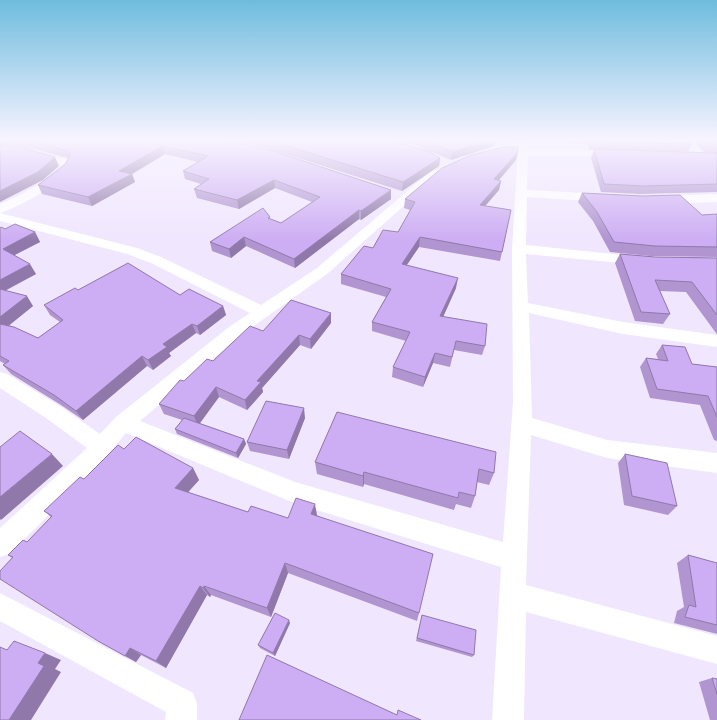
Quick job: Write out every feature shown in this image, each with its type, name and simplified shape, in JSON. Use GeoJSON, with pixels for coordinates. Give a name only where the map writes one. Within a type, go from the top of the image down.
{"type":"FeatureCollection","features":[{"type":"Feature","properties":{"kind":"street"},"geometry":{"type":"LineString","coordinates":[[0,209],[42,188],[61,174]]}},
{"type":"Feature","properties":{"kind":"street"},"geometry":{"type":"LineString","coordinates":[[0,545],[88,462],[123,422],[236,331],[322,271],[435,174]]}},
{"type":"Feature","properties":{"kind":"street"},"geometry":{"type":"LineString","coordinates":[[508,720],[514,558],[523,402],[519,249],[522,174]]}},
{"type":"Feature","properties":{"kind":"street"},"geometry":{"type":"LineString","coordinates":[[521,193],[617,199]]}},
{"type":"Feature","properties":{"kind":"street"},"geometry":{"type":"LineString","coordinates":[[392,194],[406,198]]}},
{"type":"Feature","properties":{"kind":"street"},"geometry":{"type":"LineString","coordinates":[[646,200],[717,198]]}},
{"type":"Feature","properties":{"kind":"street"},"geometry":{"type":"LineString","coordinates":[[0,217],[138,253],[156,260],[262,312]]}},
{"type":"Feature","properties":{"kind":"street"},"geometry":{"type":"LineString","coordinates":[[6,232],[23,223]]}},
{"type":"Feature","properties":{"kind":"street"},"geometry":{"type":"LineString","coordinates":[[519,249],[658,262]]}},
{"type":"Feature","properties":{"kind":"street"},"geometry":{"type":"LineString","coordinates":[[520,306],[623,328],[717,341]]}},
{"type":"Feature","properties":{"kind":"street"},"geometry":{"type":"LineString","coordinates":[[0,379],[53,412],[101,448]]}},
{"type":"Feature","properties":{"kind":"street"},"geometry":{"type":"LineString","coordinates":[[123,422],[294,492],[514,558]]}},
{"type":"Feature","properties":{"kind":"street"},"geometry":{"type":"LineString","coordinates":[[522,424],[607,449],[717,463]]}},
{"type":"Feature","properties":{"kind":"street"},"geometry":{"type":"LineString","coordinates":[[513,595],[717,650]]}},
{"type":"Feature","properties":{"kind":"street"},"geometry":{"type":"LineString","coordinates":[[0,606],[182,704],[181,720]]}},
{"type":"Feature","properties":{"kind":"building"},"geometry":{"type":"Polygon","coordinates":[[[0,174],[35,174],[0,191],[0,174]]]}},
{"type":"Feature","properties":{"kind":"building"},"geometry":{"type":"Polygon","coordinates":[[[53,174],[132,174],[88,197],[38,185],[53,174]]]}},
{"type":"Feature","properties":{"kind":"building"},"geometry":{"type":"Polygon","coordinates":[[[191,174],[341,174],[391,190],[361,211],[359,210],[294,259],[244,237],[229,249],[210,242],[263,208],[270,217],[268,218],[281,223],[320,197],[274,180],[237,200],[194,189],[209,179],[191,174]]]}},
{"type":"Feature","properties":{"kind":"building"},"geometry":{"type":"Polygon","coordinates":[[[376,174],[416,174],[403,182],[376,174]]]}},
{"type":"Feature","properties":{"kind":"building"},"geometry":{"type":"Polygon","coordinates":[[[435,174],[499,174],[494,179],[501,181],[480,205],[511,210],[502,252],[420,237],[402,264],[458,278],[440,316],[487,324],[485,346],[456,341],[452,357],[435,353],[425,377],[393,367],[410,332],[372,322],[391,289],[341,274],[364,246],[373,248],[383,230],[398,232],[415,202],[405,199],[435,174]]]}},
{"type":"Feature","properties":{"kind":"building"},"geometry":{"type":"Polygon","coordinates":[[[601,174],[717,174],[717,184],[643,186],[604,184],[601,174]]]}},
{"type":"Feature","properties":{"kind":"building"},"geometry":{"type":"Polygon","coordinates":[[[582,193],[643,196],[680,195],[702,215],[717,214],[717,247],[655,246],[614,242],[597,212],[582,193]]]}},
{"type":"Feature","properties":{"kind":"building"},"geometry":{"type":"Polygon","coordinates":[[[15,224],[35,232],[3,249],[30,264],[0,280],[0,228],[5,229],[15,224]]]}},
{"type":"Feature","properties":{"kind":"building"},"geometry":{"type":"Polygon","coordinates":[[[620,254],[655,257],[717,258],[717,315],[692,282],[655,280],[670,314],[641,312],[620,254]]]}},
{"type":"Feature","properties":{"kind":"building"},"geometry":{"type":"Polygon","coordinates":[[[128,263],[180,295],[189,289],[223,306],[197,326],[192,324],[163,344],[167,347],[148,360],[142,356],[76,411],[54,395],[3,365],[9,361],[0,356],[0,324],[14,327],[38,338],[63,320],[44,305],[75,288],[78,290],[128,263]]]}},
{"type":"Feature","properties":{"kind":"building"},"geometry":{"type":"Polygon","coordinates":[[[0,289],[27,296],[0,317],[0,289]]]}},
{"type":"Feature","properties":{"kind":"building"},"geometry":{"type":"Polygon","coordinates":[[[291,300],[331,313],[310,339],[299,335],[257,381],[261,382],[245,400],[216,387],[194,416],[159,404],[180,380],[184,381],[207,359],[213,361],[250,326],[263,331],[291,300]]]}},
{"type":"Feature","properties":{"kind":"building"},"geometry":{"type":"Polygon","coordinates":[[[662,345],[685,347],[692,364],[717,367],[717,417],[708,396],[657,389],[646,358],[668,361],[662,345]]]}},
{"type":"Feature","properties":{"kind":"building"},"geometry":{"type":"Polygon","coordinates":[[[266,401],[304,408],[287,450],[247,442],[266,401]]]}},
{"type":"Feature","properties":{"kind":"building"},"geometry":{"type":"Polygon","coordinates":[[[337,412],[496,452],[494,473],[479,469],[475,496],[459,492],[458,498],[364,472],[363,476],[315,462],[337,412]]]}},
{"type":"Feature","properties":{"kind":"building"},"geometry":{"type":"Polygon","coordinates":[[[184,418],[244,439],[236,453],[175,429],[184,418]]]}},
{"type":"Feature","properties":{"kind":"building"},"geometry":{"type":"Polygon","coordinates":[[[20,431],[52,454],[0,497],[0,447],[20,431]]]}},
{"type":"Feature","properties":{"kind":"building"},"geometry":{"type":"Polygon","coordinates":[[[136,437],[193,468],[175,488],[248,512],[251,506],[288,518],[296,498],[315,504],[311,514],[433,554],[419,613],[285,563],[267,608],[204,586],[203,588],[200,586],[156,661],[130,648],[125,656],[98,641],[0,579],[0,571],[13,557],[8,555],[23,540],[27,542],[52,516],[44,511],[80,477],[84,479],[118,445],[124,449],[136,437]]]}},
{"type":"Feature","properties":{"kind":"building"},"geometry":{"type":"Polygon","coordinates":[[[625,454],[667,463],[677,506],[632,496],[625,454]]]}},
{"type":"Feature","properties":{"kind":"building"},"geometry":{"type":"Polygon","coordinates":[[[688,555],[717,563],[717,625],[685,617],[689,605],[696,607],[688,555]]]}},
{"type":"Feature","properties":{"kind":"building"},"geometry":{"type":"Polygon","coordinates":[[[275,613],[289,620],[273,653],[258,645],[275,613]]]}},
{"type":"Feature","properties":{"kind":"building"},"geometry":{"type":"Polygon","coordinates":[[[422,615],[476,630],[474,655],[417,638],[422,615]]]}},
{"type":"Feature","properties":{"kind":"building"},"geometry":{"type":"Polygon","coordinates":[[[14,641],[45,653],[38,663],[44,666],[9,720],[0,720],[0,647],[7,650],[14,641]]]}},
{"type":"Feature","properties":{"kind":"building"},"geometry":{"type":"Polygon","coordinates":[[[267,655],[397,715],[398,710],[421,720],[239,720],[267,655]]]}},
{"type":"Feature","properties":{"kind":"building"},"geometry":{"type":"Polygon","coordinates":[[[712,678],[717,679],[717,694],[712,678]]]}}]}
